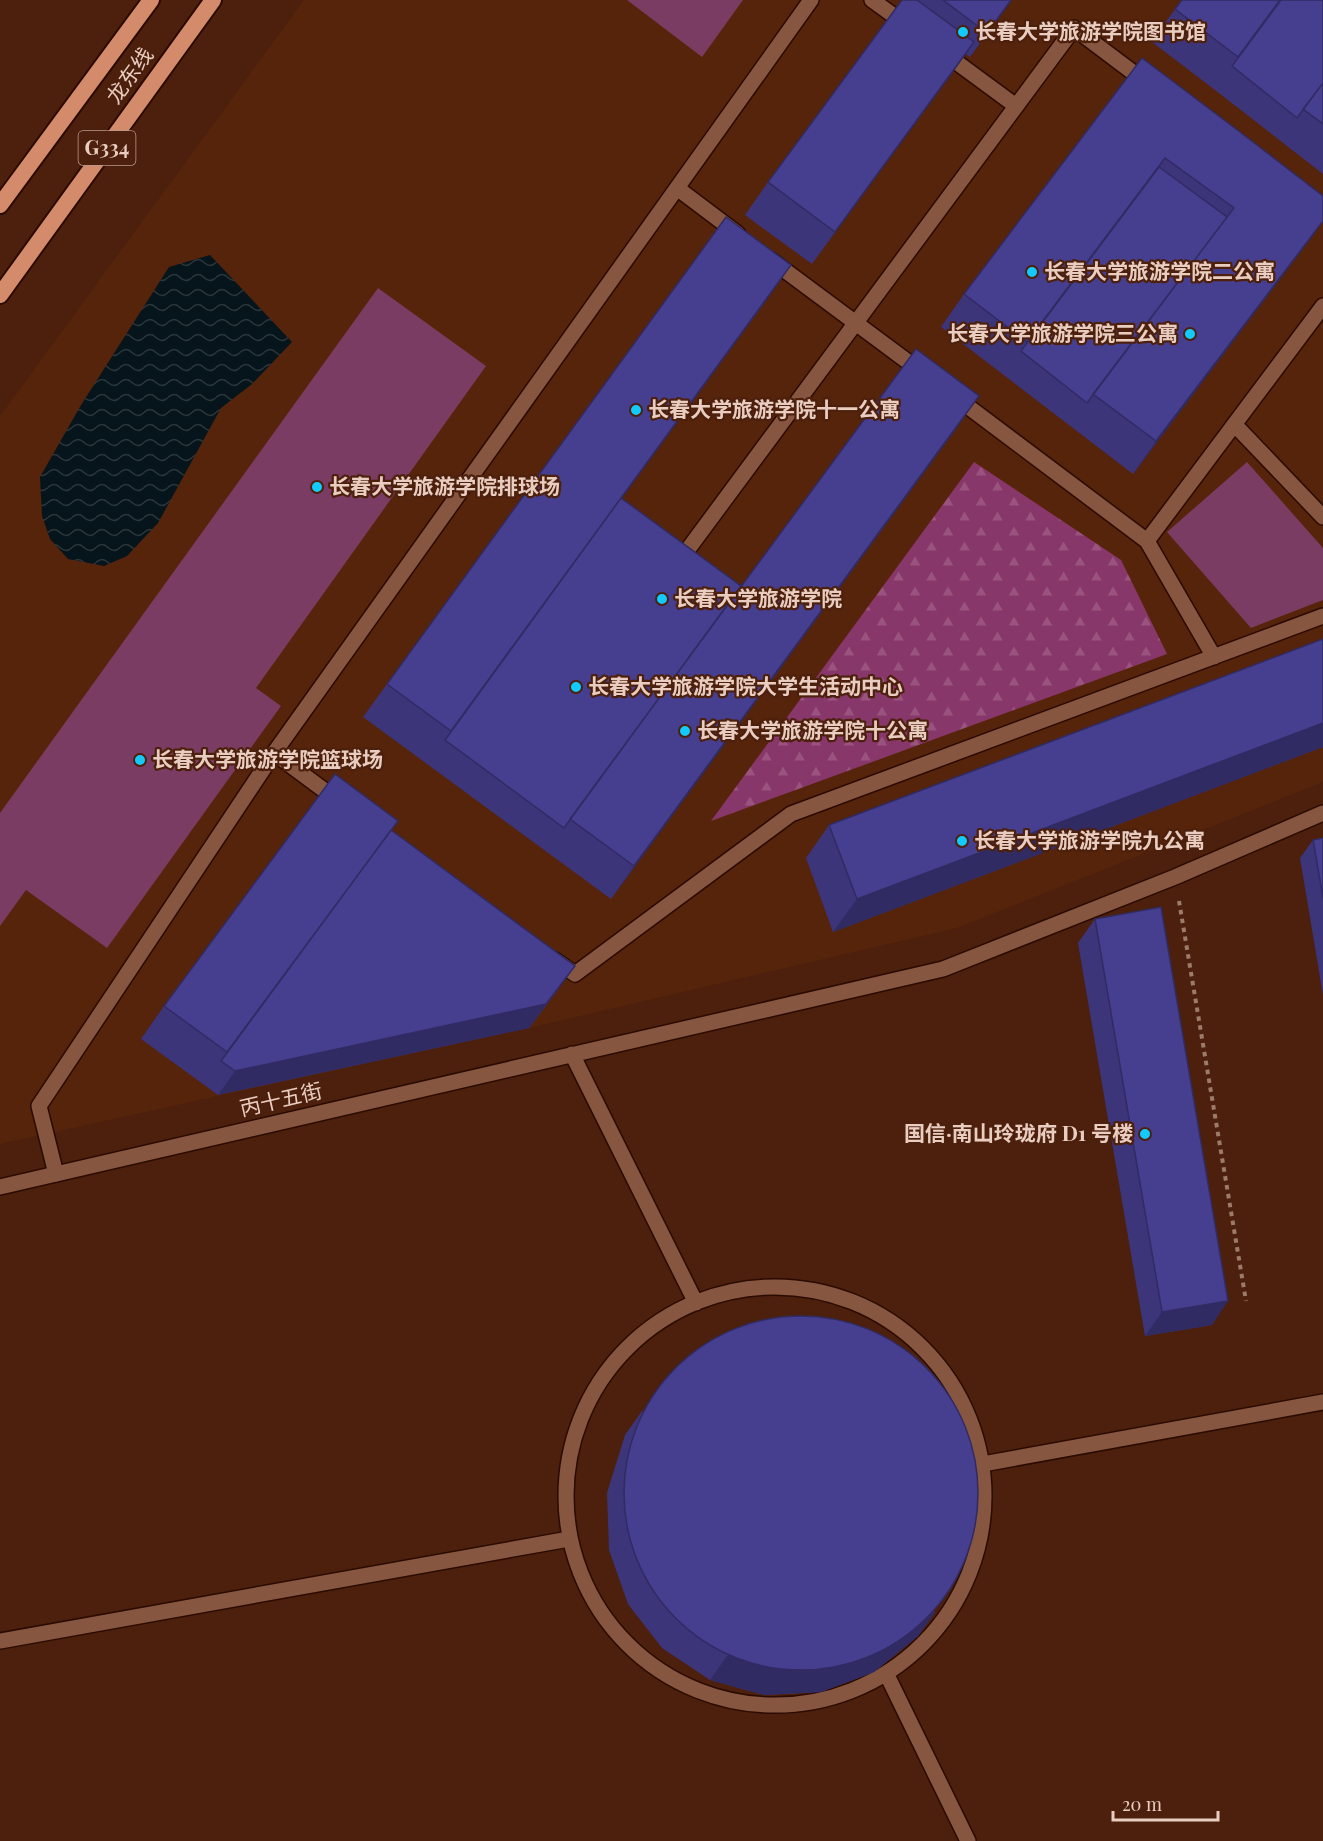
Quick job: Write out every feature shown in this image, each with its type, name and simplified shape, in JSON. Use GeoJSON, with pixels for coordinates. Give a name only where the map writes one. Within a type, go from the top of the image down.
{"type":"FeatureCollection","features":[{"type":"Feature","properties":{"kind":"highway","name":"龙东线"},"geometry":{"type":"LineString","coordinates":[[0,205],[151,0]]}},
{"type":"Feature","properties":{"kind":"highway","name":"龙东线"},"geometry":{"type":"LineString","coordinates":[[0,295],[213,0]]}},
{"type":"Feature","properties":{"kind":"street"},"geometry":{"type":"LineString","coordinates":[[56,1174],[39,1106],[274,753],[811,0]]}},
{"type":"Feature","properties":{"kind":"street"},"geometry":{"type":"LineString","coordinates":[[873,0],[1016,106]]}},
{"type":"Feature","properties":{"kind":"street"},"geometry":{"type":"LineString","coordinates":[[686,552],[1074,28],[1160,92]]}},
{"type":"Feature","properties":{"kind":"street"},"geometry":{"type":"LineString","coordinates":[[677,188],[1147,541],[1214,657]]}},
{"type":"Feature","properties":{"kind":"street"},"geometry":{"type":"LineString","coordinates":[[1147,541],[1323,306]]}},
{"type":"Feature","properties":{"kind":"street"},"geometry":{"type":"LineString","coordinates":[[1235,425],[1323,517]]}},
{"type":"Feature","properties":{"kind":"street"},"geometry":{"type":"LineString","coordinates":[[546,954],[574,974],[791,814],[1323,616]]}},
{"type":"Feature","properties":{"kind":"street"},"geometry":{"type":"LineString","coordinates":[[274,753],[349,809]]}},
{"type":"Feature","properties":{"kind":"street","name":"丙十五街"},"geometry":{"type":"LineString","coordinates":[[0,1187],[943,969],[1175,877],[1323,813]]}},
{"type":"Feature","properties":{"kind":"street"},"geometry":{"type":"LineString","coordinates":[[572,1054],[696,1303]]}},
{"type":"Feature","properties":{"kind":"street"},"geometry":{"type":"LineString","coordinates":[[804,1287],[869,1306],[923,1346],[963,1400],[983,1464],[982,1537],[956,1605],[909,1660],[845,1695],[774,1708],[703,1695],[640,1658],[593,1602],[569,1539],[566,1472],[584,1407],[621,1351],[674,1310],[696,1303],[737,1288],[804,1287]]}},
{"type":"Feature","properties":{"kind":"street"},"geometry":{"type":"LineString","coordinates":[[983,1464],[1323,1402]]}},
{"type":"Feature","properties":{"kind":"street"},"geometry":{"type":"LineString","coordinates":[[0,1641],[569,1539]]}},
{"type":"Feature","properties":{"kind":"street"},"geometry":{"type":"LineString","coordinates":[[886,1673],[968,1841]]}},
{"type":"Feature","properties":{"kind":"path"},"geometry":{"type":"LineString","coordinates":[[1175,877],[1246,1301]]}},
{"type":"Feature","properties":{"kind":"shaded area","name":"长春大学旅游学院"},"geometry":{"type":"Polygon","coordinates":[[[304,0],[1323,0],[1323,782],[957,928],[529,1028],[0,1144],[0,416],[304,0]]]}},
{"type":"Feature","properties":{"kind":"shaded area"},"geometry":{"type":"Polygon","coordinates":[[[627,0],[743,0],[702,57],[627,0]]]}},
{"type":"Feature","properties":{"kind":"shaded area"},"geometry":{"type":"Polygon","coordinates":[[[378,288],[486,366],[256,688],[281,706],[107,948],[26,890],[0,926],[0,813],[378,288]]]}},
{"type":"Feature","properties":{"kind":"shaded area"},"geometry":{"type":"Polygon","coordinates":[[[1247,462],[1323,548],[1323,600],[1251,628],[1167,532],[1247,462]]]}},
{"type":"Feature","properties":{"kind":"green space"},"geometry":{"type":"Polygon","coordinates":[[[974,462],[1121,560],[1167,654],[711,821],[974,462]]]}},
{"type":"Feature","properties":{"kind":"water"},"geometry":{"type":"Polygon","coordinates":[[[210,255],[292,342],[252,384],[221,408],[158,523],[127,556],[104,566],[68,559],[50,539],[42,516],[40,477],[81,405],[169,267],[210,255]]]}},
{"type":"Feature","properties":{"kind":"building"},"geometry":{"type":"Polygon","coordinates":[[[902,0],[917,0],[974,42],[835,232],[768,182],[902,0]]]}},
{"type":"Feature","properties":{"kind":"building"},"geometry":{"type":"Polygon","coordinates":[[[943,0],[1011,0],[987,33],[943,0]]]}},
{"type":"Feature","properties":{"kind":"building"},"geometry":{"type":"Polygon","coordinates":[[[1182,0],[1280,0],[1238,57],[1175,9],[1182,0]]]}},
{"type":"Feature","properties":{"kind":"building"},"geometry":{"type":"Polygon","coordinates":[[[1281,0],[1323,0],[1323,83],[1297,118],[1232,66],[1281,0]]]}},
{"type":"Feature","properties":{"kind":"building"},"geometry":{"type":"Polygon","coordinates":[[[1142,58],[1323,196],[1323,221],[1156,441],[1093,394],[1234,208],[1165,158],[1027,342],[964,294],[1142,58]]]}},
{"type":"Feature","properties":{"kind":"building"},"geometry":{"type":"Polygon","coordinates":[[[1323,83],[1323,124],[1303,109],[1323,83]]]}},
{"type":"Feature","properties":{"kind":"building"},"geometry":{"type":"Polygon","coordinates":[[[1159,167],[1227,217],[1087,403],[1021,351],[1159,167]]]}},
{"type":"Feature","properties":{"kind":"building","name":"长春大学旅游学院十一公寓"},"geometry":{"type":"Polygon","coordinates":[[[726,217],[791,265],[451,731],[387,684],[726,217]]]}},
{"type":"Feature","properties":{"kind":"building","name":"长春大学旅游学院十公寓"},"geometry":{"type":"Polygon","coordinates":[[[916,349],[979,396],[634,866],[570,819],[916,349]]]}},
{"type":"Feature","properties":{"kind":"building","name":"长春大学旅游学院大学生活动中心"},"geometry":{"type":"Polygon","coordinates":[[[621,498],[741,586],[564,828],[445,740],[621,498]]]}},
{"type":"Feature","properties":{"kind":"building"},"geometry":{"type":"Polygon","coordinates":[[[1323,639],[1323,723],[857,899],[829,825],[1323,639]]]}},
{"type":"Feature","properties":{"kind":"building"},"geometry":{"type":"Polygon","coordinates":[[[335,774],[398,821],[227,1052],[164,1006],[335,774]]]}},
{"type":"Feature","properties":{"kind":"building"},"geometry":{"type":"Polygon","coordinates":[[[391,830],[575,966],[546,1004],[235,1071],[221,1061],[391,830]]]}},
{"type":"Feature","properties":{"kind":"building"},"geometry":{"type":"Polygon","coordinates":[[[1323,838],[1323,898],[1313,840],[1323,838]]]}},
{"type":"Feature","properties":{"kind":"building","name":"国信·南山玲珑府 D1 号楼"},"geometry":{"type":"Polygon","coordinates":[[[1161,907],[1228,1301],[1162,1312],[1095,919],[1161,907]]]}},
{"type":"Feature","properties":{"kind":"building"},"geometry":{"type":"Polygon","coordinates":[[[801,1316],[836,1319],[869,1329],[899,1346],[926,1368],[948,1395],[965,1425],[975,1458],[978,1493],[975,1528],[965,1561],[948,1591],[926,1618],[899,1640],[869,1657],[836,1667],[801,1670],[766,1667],[733,1657],[703,1640],[676,1618],[654,1591],[637,1561],[627,1528],[624,1493],[627,1458],[637,1425],[654,1395],[676,1368],[703,1346],[733,1329],[766,1319],[801,1316]]]}},
{"type":"Feature","properties":{"kind":"place","name":"长春大学旅游学院图书馆"},"geometry":{"type":"Point","coordinates":[963,32]}},
{"type":"Feature","properties":{"kind":"place","name":"长春大学旅游学院二公寓"},"geometry":{"type":"Point","coordinates":[1032,272]}},
{"type":"Feature","properties":{"kind":"place","name":"长春大学旅游学院三公寓"},"geometry":{"type":"Point","coordinates":[1190,334]}},
{"type":"Feature","properties":{"kind":"place","name":"长春大学旅游学院十一公寓"},"geometry":{"type":"Point","coordinates":[636,410]}},
{"type":"Feature","properties":{"kind":"place","name":"长春大学旅游学院排球场"},"geometry":{"type":"Point","coordinates":[317,487]}},
{"type":"Feature","properties":{"kind":"place","name":"长春大学旅游学院"},"geometry":{"type":"Point","coordinates":[662,599]}},
{"type":"Feature","properties":{"kind":"place","name":"长春大学旅游学院大学生活动中心"},"geometry":{"type":"Point","coordinates":[576,687]}},
{"type":"Feature","properties":{"kind":"place","name":"长春大学旅游学院十公寓"},"geometry":{"type":"Point","coordinates":[685,731]}},
{"type":"Feature","properties":{"kind":"place","name":"长春大学旅游学院篮球场"},"geometry":{"type":"Point","coordinates":[140,760]}},
{"type":"Feature","properties":{"kind":"place","name":"长春大学旅游学院九公寓"},"geometry":{"type":"Point","coordinates":[962,841]}},
{"type":"Feature","properties":{"kind":"place","name":"国信·南山玲珑府 D1 号楼"},"geometry":{"type":"Point","coordinates":[1145,1134]}}]}
